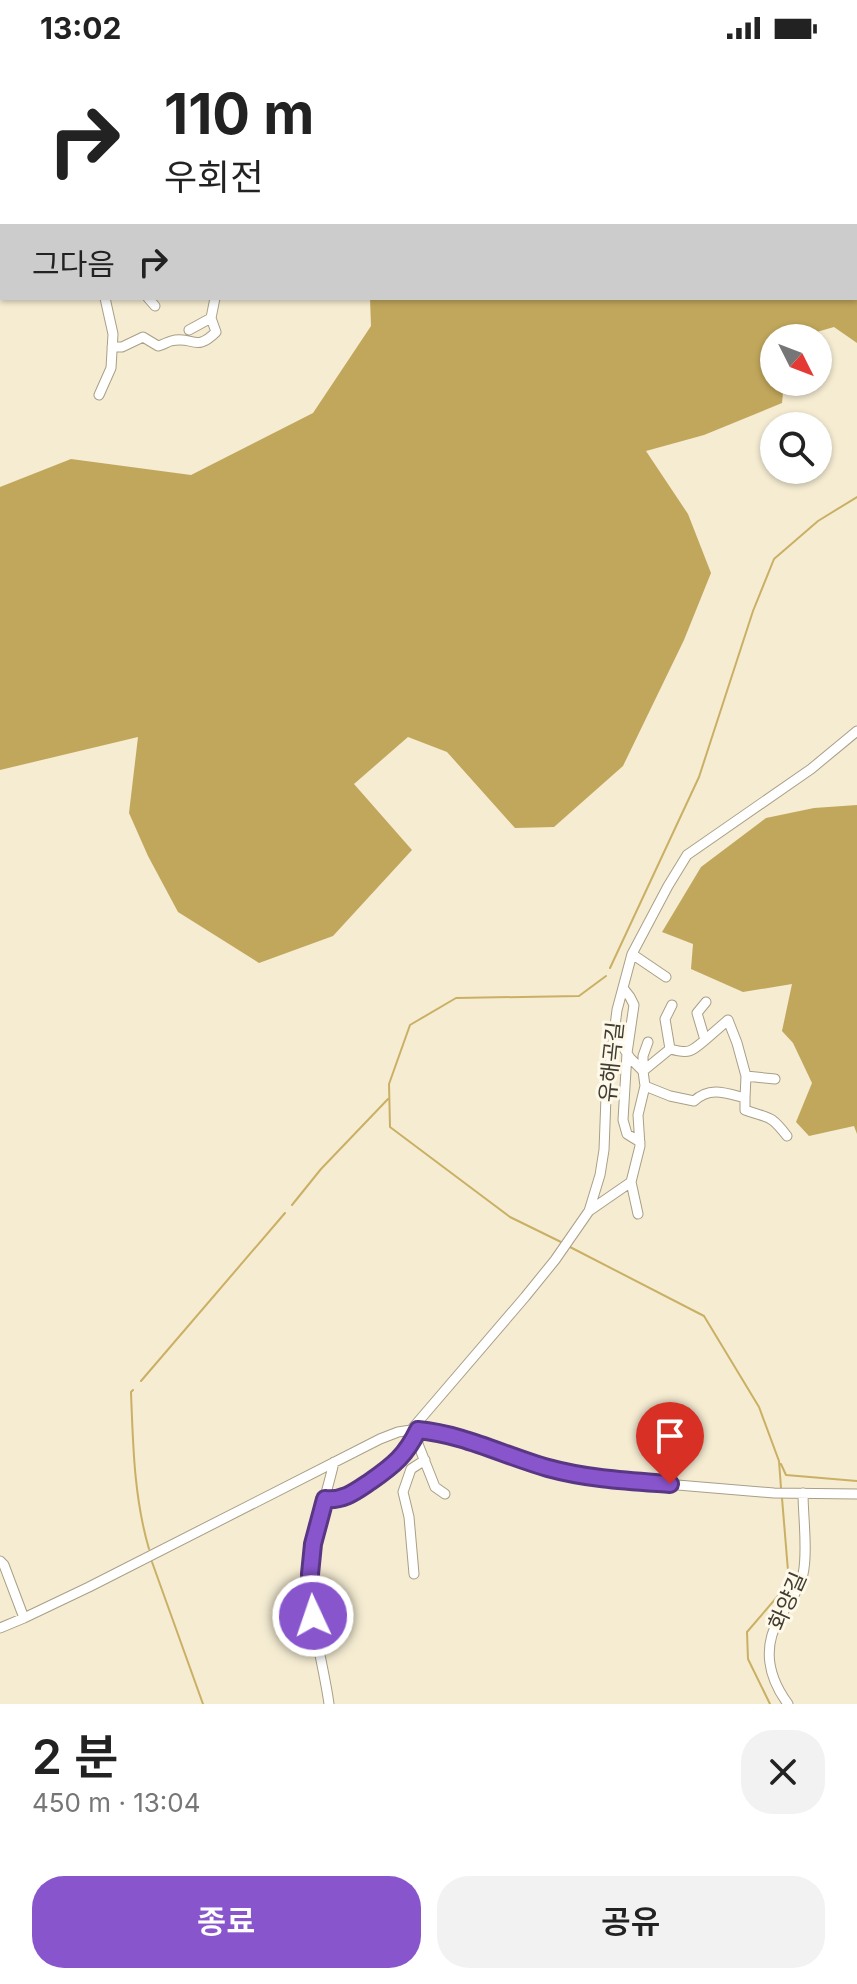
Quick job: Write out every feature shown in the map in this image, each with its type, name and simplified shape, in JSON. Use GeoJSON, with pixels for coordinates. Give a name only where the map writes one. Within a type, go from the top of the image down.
{"type":"FeatureCollection","features":[{"type":"Feature","properties":{"kind":"street"},"geometry":{"type":"LineString","coordinates":[[99,395],[111,368],[113,334],[105,300]]}},
{"type":"Feature","properties":{"kind":"street"},"geometry":{"type":"LineString","coordinates":[[112,347],[122,347],[143,337],[158,346],[172,341],[201,344],[216,332],[211,318],[215,300]]}},
{"type":"Feature","properties":{"kind":"street"},"geometry":{"type":"LineString","coordinates":[[189,330],[211,318]]}},
{"type":"Feature","properties":{"kind":"street","name":"유해곡길"},"geometry":{"type":"LineString","coordinates":[[325,1499],[352,1495],[400,1459],[412,1443],[415,1430],[555,1260],[589,1211],[604,1150],[606,1097],[617,1010],[632,954],[687,855],[811,769],[857,731]]}},
{"type":"Feature","properties":{"kind":"street"},"geometry":{"type":"LineString","coordinates":[[632,954],[666,977]]}},
{"type":"Feature","properties":{"kind":"street"},"geometry":{"type":"LineString","coordinates":[[623,988],[634,1005],[623,1120],[627,1134],[640,1142]]}},
{"type":"Feature","properties":{"kind":"street"},"geometry":{"type":"LineString","coordinates":[[705,1040],[697,1013],[706,1002]]}},
{"type":"Feature","properties":{"kind":"street"},"geometry":{"type":"LineString","coordinates":[[670,1049],[665,1019],[672,1005]]}},
{"type":"Feature","properties":{"kind":"street"},"geometry":{"type":"LineString","coordinates":[[670,1049],[684,1053],[693,1051],[728,1020],[746,1076],[745,1110],[767,1116],[787,1136]]}},
{"type":"Feature","properties":{"kind":"street"},"geometry":{"type":"LineString","coordinates":[[614,1033],[630,1058],[643,1071]]}},
{"type":"Feature","properties":{"kind":"street"},"geometry":{"type":"LineString","coordinates":[[638,1214],[631,1182],[640,1142],[638,1115],[645,1086],[643,1056],[648,1042]]}},
{"type":"Feature","properties":{"kind":"street"},"geometry":{"type":"LineString","coordinates":[[643,1071],[670,1049]]}},
{"type":"Feature","properties":{"kind":"street"},"geometry":{"type":"LineString","coordinates":[[746,1076],[775,1079]]}},
{"type":"Feature","properties":{"kind":"street"},"geometry":{"type":"LineString","coordinates":[[645,1086],[694,1101],[702,1093],[718,1091],[745,1098]]}},
{"type":"Feature","properties":{"kind":"street"},"geometry":{"type":"LineString","coordinates":[[589,1211],[631,1182]]}},
{"type":"Feature","properties":{"kind":"street"},"geometry":{"type":"LineString","coordinates":[[415,1430],[435,1487],[445,1494]]}},
{"type":"Feature","properties":{"kind":"street"},"geometry":{"type":"LineString","coordinates":[[0,1628],[89,1587],[398,1432],[441,1433],[582,1477],[774,1493],[857,1494]]}},
{"type":"Feature","properties":{"kind":"street"},"geometry":{"type":"LineString","coordinates":[[414,1574],[409,1517],[403,1492],[411,1469],[425,1460]]}},
{"type":"Feature","properties":{"kind":"street"},"geometry":{"type":"LineString","coordinates":[[329,1704],[313,1616],[310,1574],[313,1544],[334,1462]]}},
{"type":"Feature","properties":{"kind":"street","name":"화양길"},"geometry":{"type":"LineString","coordinates":[[788,1704],[770,1670],[768,1650],[773,1630],[804,1571],[803,1493]]}},
{"type":"Feature","properties":{"kind":"street"},"geometry":{"type":"LineString","coordinates":[[0,1561],[24,1618]]}},
{"type":"Feature","properties":{"kind":"street"},"geometry":{"type":"LineString","coordinates":[[0,1595],[13,1590]]}},
{"type":"Feature","properties":{"kind":"shaded area"},"geometry":{"type":"Polygon","coordinates":[[[370,300],[857,300],[857,343],[832,328],[832,324],[760,324],[760,396],[783,396],[782,403],[704,435],[646,451],[688,514],[711,573],[684,640],[623,766],[554,827],[515,828],[447,752],[408,737],[354,784],[412,850],[333,936],[259,963],[178,912],[148,856],[129,813],[138,737],[0,770],[0,487],[71,459],[191,475],[313,413],[371,326],[370,300]]]}},
{"type":"Feature","properties":{"kind":"shaded area"},"geometry":{"type":"Polygon","coordinates":[[[857,805],[857,1134],[854,1126],[809,1136],[796,1122],[812,1083],[793,1043],[782,1031],[792,984],[743,992],[691,969],[693,944],[662,932],[701,867],[766,818],[814,808],[857,805]]]}},
{"type":"Feature","properties":{"kind":"waterway"},"geometry":{"type":"LineString","coordinates":[[610,968],[699,777],[753,611],[774,559],[818,521],[857,497]]}},
{"type":"Feature","properties":{"kind":"waterway"},"geometry":{"type":"LineString","coordinates":[[561,1242],[510,1217],[390,1127],[389,1084],[410,1025],[456,998],[579,996],[606,976]]}},
{"type":"Feature","properties":{"kind":"waterway"},"geometry":{"type":"LineString","coordinates":[[292,1205],[321,1169],[388,1099]]}},
{"type":"Feature","properties":{"kind":"waterway"},"geometry":{"type":"LineString","coordinates":[[141,1381],[285,1213]]}},
{"type":"Feature","properties":{"kind":"waterway"},"geometry":{"type":"LineString","coordinates":[[570,1247],[704,1316],[759,1407],[779,1461],[781,1488]]}},
{"type":"Feature","properties":{"kind":"waterway"},"geometry":{"type":"LineString","coordinates":[[133,1390],[135,1471],[149,1549]]}},
{"type":"Feature","properties":{"kind":"waterway"},"geometry":{"type":"LineString","coordinates":[[781,1464],[786,1475],[857,1481]]}},
{"type":"Feature","properties":{"kind":"waterway"},"geometry":{"type":"LineString","coordinates":[[770,1704],[748,1659],[747,1632],[789,1583],[782,1498]]}},
{"type":"Feature","properties":{"kind":"waterway"},"geometry":{"type":"LineString","coordinates":[[152,1562],[203,1704]]}},
{"type":"Feature","properties":{"kind":"route"},"geometry":{"type":"LineString","coordinates":[[313,1616],[310,1574],[313,1544],[325,1499],[352,1495],[383,1474],[400,1459],[418,1430],[441,1433],[582,1477],[670,1484]]}}]}
